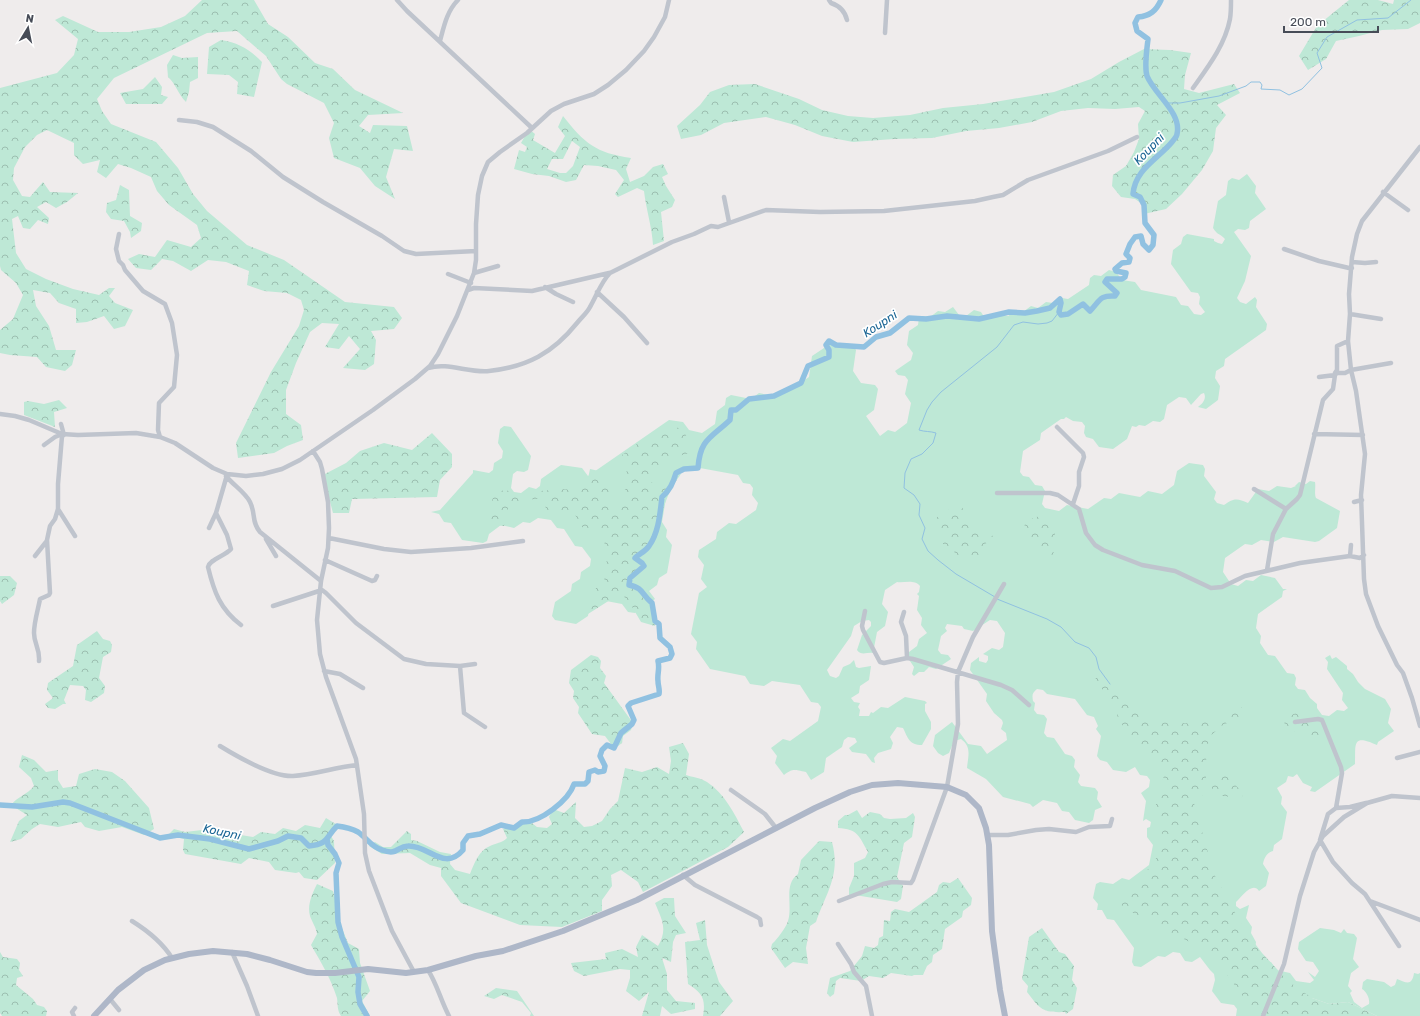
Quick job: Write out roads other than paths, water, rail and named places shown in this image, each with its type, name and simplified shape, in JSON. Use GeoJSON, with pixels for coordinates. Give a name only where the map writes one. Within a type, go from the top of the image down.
{"type":"FeatureCollection","features":[{"type":"Feature","properties":{"kind":"main road"},"geometry":{"type":"LineString","coordinates":[[94,1016],[126,983],[144,970],[172,958],[200,952],[232,952],[270,960],[312,972],[325,973],[358,969],[414,972],[428,970],[476,956],[502,951],[563,931],[638,900],[683,875],[821,805],[850,792],[866,786],[898,783],[947,787],[966,795],[978,808],[987,835],[992,931],[1005,1016]]}},
{"type":"Feature","properties":{"kind":"street"},"geometry":{"type":"LineString","coordinates":[[397,0],[532,128]]}},
{"type":"Feature","properties":{"kind":"street"},"geometry":{"type":"LineString","coordinates":[[440,41],[446,19],[453,5],[458,0]]}},
{"type":"Feature","properties":{"kind":"street"},"geometry":{"type":"LineString","coordinates":[[226,475],[254,475],[273,472],[291,465],[313,452],[373,410],[425,370],[438,354],[454,322],[474,273],[479,188],[486,166],[495,156],[527,133],[551,111],[594,94],[626,70],[644,51],[654,37],[665,17],[669,0]]}},
{"type":"Feature","properties":{"kind":"street"},"geometry":{"type":"LineString","coordinates":[[830,0],[831,3],[837,5],[845,12],[847,20]]}},
{"type":"Feature","properties":{"kind":"street"},"geometry":{"type":"LineString","coordinates":[[885,33],[887,0]]}},
{"type":"Feature","properties":{"kind":"street"},"geometry":{"type":"LineString","coordinates":[[1193,88],[1212,60],[1226,33],[1230,18],[1231,0]]}},
{"type":"Feature","properties":{"kind":"street"},"geometry":{"type":"LineString","coordinates":[[179,120],[197,122],[213,127],[251,151],[282,177],[382,236],[404,251],[416,254],[476,251]]}},
{"type":"Feature","properties":{"kind":"street"},"geometry":{"type":"LineString","coordinates":[[468,290],[474,288],[532,291],[610,273],[672,242],[711,226],[718,227],[766,210],[820,212],[884,211],[974,201],[1003,195],[1028,180],[1108,151],[1138,137]]}},
{"type":"Feature","properties":{"kind":"street"},"geometry":{"type":"LineString","coordinates":[[1420,147],[1383,192],[1362,221],[1354,248],[1352,265],[1348,342],[1351,370],[1356,390],[1365,454],[1361,520],[1366,594],[1378,626],[1397,666],[1403,673],[1420,726]]}},
{"type":"Feature","properties":{"kind":"street"},"geometry":{"type":"LineString","coordinates":[[1383,192],[1408,210]]}},
{"type":"Feature","properties":{"kind":"street"},"geometry":{"type":"LineString","coordinates":[[724,196],[729,222]]}},
{"type":"Feature","properties":{"kind":"street"},"geometry":{"type":"LineString","coordinates":[[119,234],[116,248],[119,261],[143,291],[165,304],[172,323],[177,355],[172,390],[159,403],[158,430],[160,436]]}},
{"type":"Feature","properties":{"kind":"street"},"geometry":{"type":"LineString","coordinates":[[1284,249],[1320,261],[1349,268],[1352,265],[1376,262]]}},
{"type":"Feature","properties":{"kind":"street"},"geometry":{"type":"LineString","coordinates":[[474,273],[498,266]]}},
{"type":"Feature","properties":{"kind":"street"},"geometry":{"type":"LineString","coordinates":[[425,370],[438,366],[476,371],[493,370],[515,366],[542,355],[560,342],[590,308],[604,279],[610,273]]}},
{"type":"Feature","properties":{"kind":"street"},"geometry":{"type":"LineString","coordinates":[[448,274],[470,283]]}},
{"type":"Feature","properties":{"kind":"street"},"geometry":{"type":"LineString","coordinates":[[545,287],[573,302]]}},
{"type":"Feature","properties":{"kind":"street"},"geometry":{"type":"LineString","coordinates":[[597,292],[624,317],[647,343]]}},
{"type":"Feature","properties":{"kind":"street"},"geometry":{"type":"LineString","coordinates":[[1350,314],[1381,319]]}},
{"type":"Feature","properties":{"kind":"street"},"geometry":{"type":"LineString","coordinates":[[1267,570],[1273,534],[1286,509],[1300,495],[1323,400],[1333,390],[1337,370],[1337,346],[1348,342]]}},
{"type":"Feature","properties":{"kind":"street"},"geometry":{"type":"LineString","coordinates":[[1319,377],[1391,363]]}},
{"type":"Feature","properties":{"kind":"street"},"geometry":{"type":"LineString","coordinates":[[0,414],[29,420],[63,435]]}},
{"type":"Feature","properties":{"kind":"street"},"geometry":{"type":"LineString","coordinates":[[35,556],[47,540],[50,526],[58,509],[58,484],[63,435],[61,424]]}},
{"type":"Feature","properties":{"kind":"street"},"geometry":{"type":"LineString","coordinates":[[1058,427],[1083,453],[1084,457],[1079,472],[1078,486],[1073,504]]}},
{"type":"Feature","properties":{"kind":"street"},"geometry":{"type":"LineString","coordinates":[[44,445],[55,437],[63,435],[136,433],[160,436],[175,443],[226,475],[249,500],[254,512],[255,526],[266,538],[276,556]]}},
{"type":"Feature","properties":{"kind":"street"},"geometry":{"type":"LineString","coordinates":[[1314,434],[1363,435]]}},
{"type":"Feature","properties":{"kind":"street"},"geometry":{"type":"LineString","coordinates":[[313,452],[321,466],[328,502],[329,538],[321,581],[317,620],[324,671],[357,764],[364,814],[364,838],[367,862],[392,931],[414,972]]}},
{"type":"Feature","properties":{"kind":"street"},"geometry":{"type":"LineString","coordinates":[[209,528],[216,513],[226,475]]}},
{"type":"Feature","properties":{"kind":"street"},"geometry":{"type":"LineString","coordinates":[[1254,489],[1286,509]]}},
{"type":"Feature","properties":{"kind":"street"},"geometry":{"type":"LineString","coordinates":[[997,494],[1050,493],[1058,496],[1079,509],[1086,533],[1095,545],[1103,550],[1128,561],[1175,571],[1207,586],[1216,588],[1222,588],[1245,576],[1267,570],[1300,563],[1350,556],[1360,558],[1364,555]]}},
{"type":"Feature","properties":{"kind":"street"},"geometry":{"type":"LineString","coordinates":[[1354,502],[1362,500]]}},
{"type":"Feature","properties":{"kind":"street"},"geometry":{"type":"LineString","coordinates":[[58,509],[75,536]]}},
{"type":"Feature","properties":{"kind":"street"},"geometry":{"type":"LineString","coordinates":[[216,513],[227,535],[231,549],[208,564],[208,567],[217,597],[226,612],[241,625]]}},
{"type":"Feature","properties":{"kind":"street"},"geometry":{"type":"LineString","coordinates":[[266,538],[321,581]]}},
{"type":"Feature","properties":{"kind":"street"},"geometry":{"type":"LineString","coordinates":[[329,538],[384,549],[412,552],[471,548],[523,541]]}},
{"type":"Feature","properties":{"kind":"street"},"geometry":{"type":"LineString","coordinates":[[39,661],[40,650],[35,640],[34,632],[40,599],[49,595],[50,593],[47,540]]}},
{"type":"Feature","properties":{"kind":"street"},"geometry":{"type":"LineString","coordinates":[[1350,544],[1350,556]]}},
{"type":"Feature","properties":{"kind":"street"},"geometry":{"type":"LineString","coordinates":[[325,560],[372,580],[375,580],[377,576]]}},
{"type":"Feature","properties":{"kind":"street"},"geometry":{"type":"LineString","coordinates":[[839,901],[883,884],[892,882],[911,883],[913,880],[947,787],[958,724],[958,672],[973,637],[1004,584]]}},
{"type":"Feature","properties":{"kind":"street"},"geometry":{"type":"LineString","coordinates":[[273,606],[320,590],[324,591],[361,627],[404,659],[426,664],[460,666],[475,664]]}},
{"type":"Feature","properties":{"kind":"street"},"geometry":{"type":"LineString","coordinates":[[864,611],[862,626],[863,630],[880,662],[884,663],[906,658],[958,672],[1007,688],[1029,705]]}},
{"type":"Feature","properties":{"kind":"street"},"geometry":{"type":"LineString","coordinates":[[904,612],[901,622],[906,636],[906,658]]}},
{"type":"Feature","properties":{"kind":"street"},"geometry":{"type":"LineString","coordinates":[[460,666],[464,713],[485,727]]}},
{"type":"Feature","properties":{"kind":"street"},"geometry":{"type":"LineString","coordinates":[[324,671],[340,674],[363,688]]}},
{"type":"Feature","properties":{"kind":"street"},"geometry":{"type":"LineString","coordinates":[[1295,722],[1318,719],[1322,720],[1342,773],[1336,808]]}},
{"type":"Feature","properties":{"kind":"street"},"geometry":{"type":"LineString","coordinates":[[220,746],[232,754],[264,769],[292,776],[357,764]]}},
{"type":"Feature","properties":{"kind":"street"},"geometry":{"type":"LineString","coordinates":[[1397,758],[1420,752]]}},
{"type":"Feature","properties":{"kind":"street"},"geometry":{"type":"LineString","coordinates":[[731,790],[766,814],[776,828]]}},
{"type":"Feature","properties":{"kind":"street"},"geometry":{"type":"LineString","coordinates":[[1263,1016],[1284,964],[1300,896],[1328,814],[1336,808],[1350,807],[1392,796],[1419,799]]}},
{"type":"Feature","properties":{"kind":"street"},"geometry":{"type":"LineString","coordinates":[[1320,840],[1341,819],[1367,803]]}},
{"type":"Feature","properties":{"kind":"street"},"geometry":{"type":"LineString","coordinates":[[987,835],[1008,835],[1036,830],[1076,832],[1090,828],[1110,826],[1112,819]]}},
{"type":"Feature","properties":{"kind":"street"},"geometry":{"type":"LineString","coordinates":[[1320,840],[1332,862],[1365,894],[1398,946]]}},
{"type":"Feature","properties":{"kind":"street"},"geometry":{"type":"LineString","coordinates":[[683,875],[696,885],[757,917],[760,920],[761,925]]}},
{"type":"Feature","properties":{"kind":"street"},"geometry":{"type":"LineString","coordinates":[[1370,901],[1420,920]]}},
{"type":"Feature","properties":{"kind":"street"},"geometry":{"type":"LineString","coordinates":[[132,921],[149,932],[172,958]]}},
{"type":"Feature","properties":{"kind":"street"},"geometry":{"type":"LineString","coordinates":[[838,944],[851,964],[854,972],[866,986],[872,1016]]}},
{"type":"Feature","properties":{"kind":"street"},"geometry":{"type":"LineString","coordinates":[[232,952],[258,1016]]}},
{"type":"Feature","properties":{"kind":"street"},"geometry":{"type":"LineString","coordinates":[[428,970],[435,982],[441,1000],[449,1016]]}},
{"type":"Feature","properties":{"kind":"street"},"geometry":{"type":"LineString","coordinates":[[110,999],[119,1010]]}},
{"type":"Feature","properties":{"kind":"street"},"geometry":{"type":"LineString","coordinates":[[74,1016],[72,1012],[75,1008]]}},
{"type":"Feature","properties":{"kind":"waterway","name":"Koupni"},"geometry":{"type":"LineString","coordinates":[[0,805],[32,807],[63,802],[70,803],[160,838],[178,835],[210,839],[249,849],[278,841],[288,836],[301,838],[309,846],[320,844],[326,840],[337,826],[348,828],[361,834],[372,845],[387,852],[408,846],[423,849],[436,856],[449,859],[456,856],[463,850],[463,843],[468,836],[480,834],[501,825],[514,828],[522,822],[537,819],[545,815],[566,797],[574,784],[585,784],[588,781],[589,772],[595,770],[598,772],[604,771],[605,766],[600,756],[602,750],[607,745],[614,748],[621,733],[632,724],[634,720],[628,706],[631,703],[659,694],[658,661],[670,658],[672,654],[670,647],[660,638],[659,624],[655,621],[652,603],[640,590],[629,585],[630,578],[644,566],[635,558],[649,546],[655,535],[662,497],[671,486],[676,473],[684,469],[698,468],[699,458],[704,445],[712,435],[730,420],[731,410],[736,410],[749,399],[774,396],[801,383],[808,366],[829,357],[829,350],[826,345],[829,341],[836,345],[864,347],[876,337],[890,333],[909,318],[926,319],[947,316],[979,319],[1009,312],[1025,313],[1050,308],[1060,299],[1061,303],[1059,312],[1061,315],[1068,314],[1083,304],[1090,311],[1103,298],[1115,296],[1117,293],[1105,282],[1107,279],[1122,279],[1125,277],[1126,273],[1116,271],[1115,269],[1122,263],[1129,262],[1130,258],[1126,254],[1135,237],[1141,236],[1143,244],[1149,250],[1153,245],[1154,235],[1145,223],[1144,205],[1140,197],[1133,194],[1135,185],[1138,178],[1148,165],[1177,135],[1176,119],[1172,111],[1147,76],[1146,63],[1148,39],[1137,31],[1135,23],[1138,17],[1152,12],[1161,0]]}},
{"type":"Feature","properties":{"kind":"waterway"},"geometry":{"type":"LineString","coordinates":[[1165,103],[1180,103],[1219,96],[1246,86],[1251,82],[1260,82],[1262,85],[1261,89],[1280,90],[1289,95],[1302,89],[1322,68],[1317,53],[1327,37],[1357,20],[1388,18],[1411,0]]}},
{"type":"Feature","properties":{"kind":"waterway"},"geometry":{"type":"LineString","coordinates":[[995,597],[956,574],[928,551],[922,539],[925,528],[919,515],[920,504],[914,495],[904,488],[905,473],[911,459],[922,454],[933,443],[936,433],[919,430],[927,410],[941,392],[997,347],[1014,325],[1023,322],[1038,324],[1047,323],[1052,321],[1059,312]]}},
{"type":"Feature","properties":{"kind":"waterway"},"geometry":{"type":"LineString","coordinates":[[997,599],[1047,619],[1061,627],[1075,642],[1089,648],[1096,657],[1099,669],[1110,684]]}},
{"type":"Feature","properties":{"kind":"waterway"},"geometry":{"type":"LineString","coordinates":[[327,839],[328,845],[335,854],[339,863],[336,873],[338,922],[342,937],[359,977],[358,992],[360,1004],[367,1016]]}}]}
